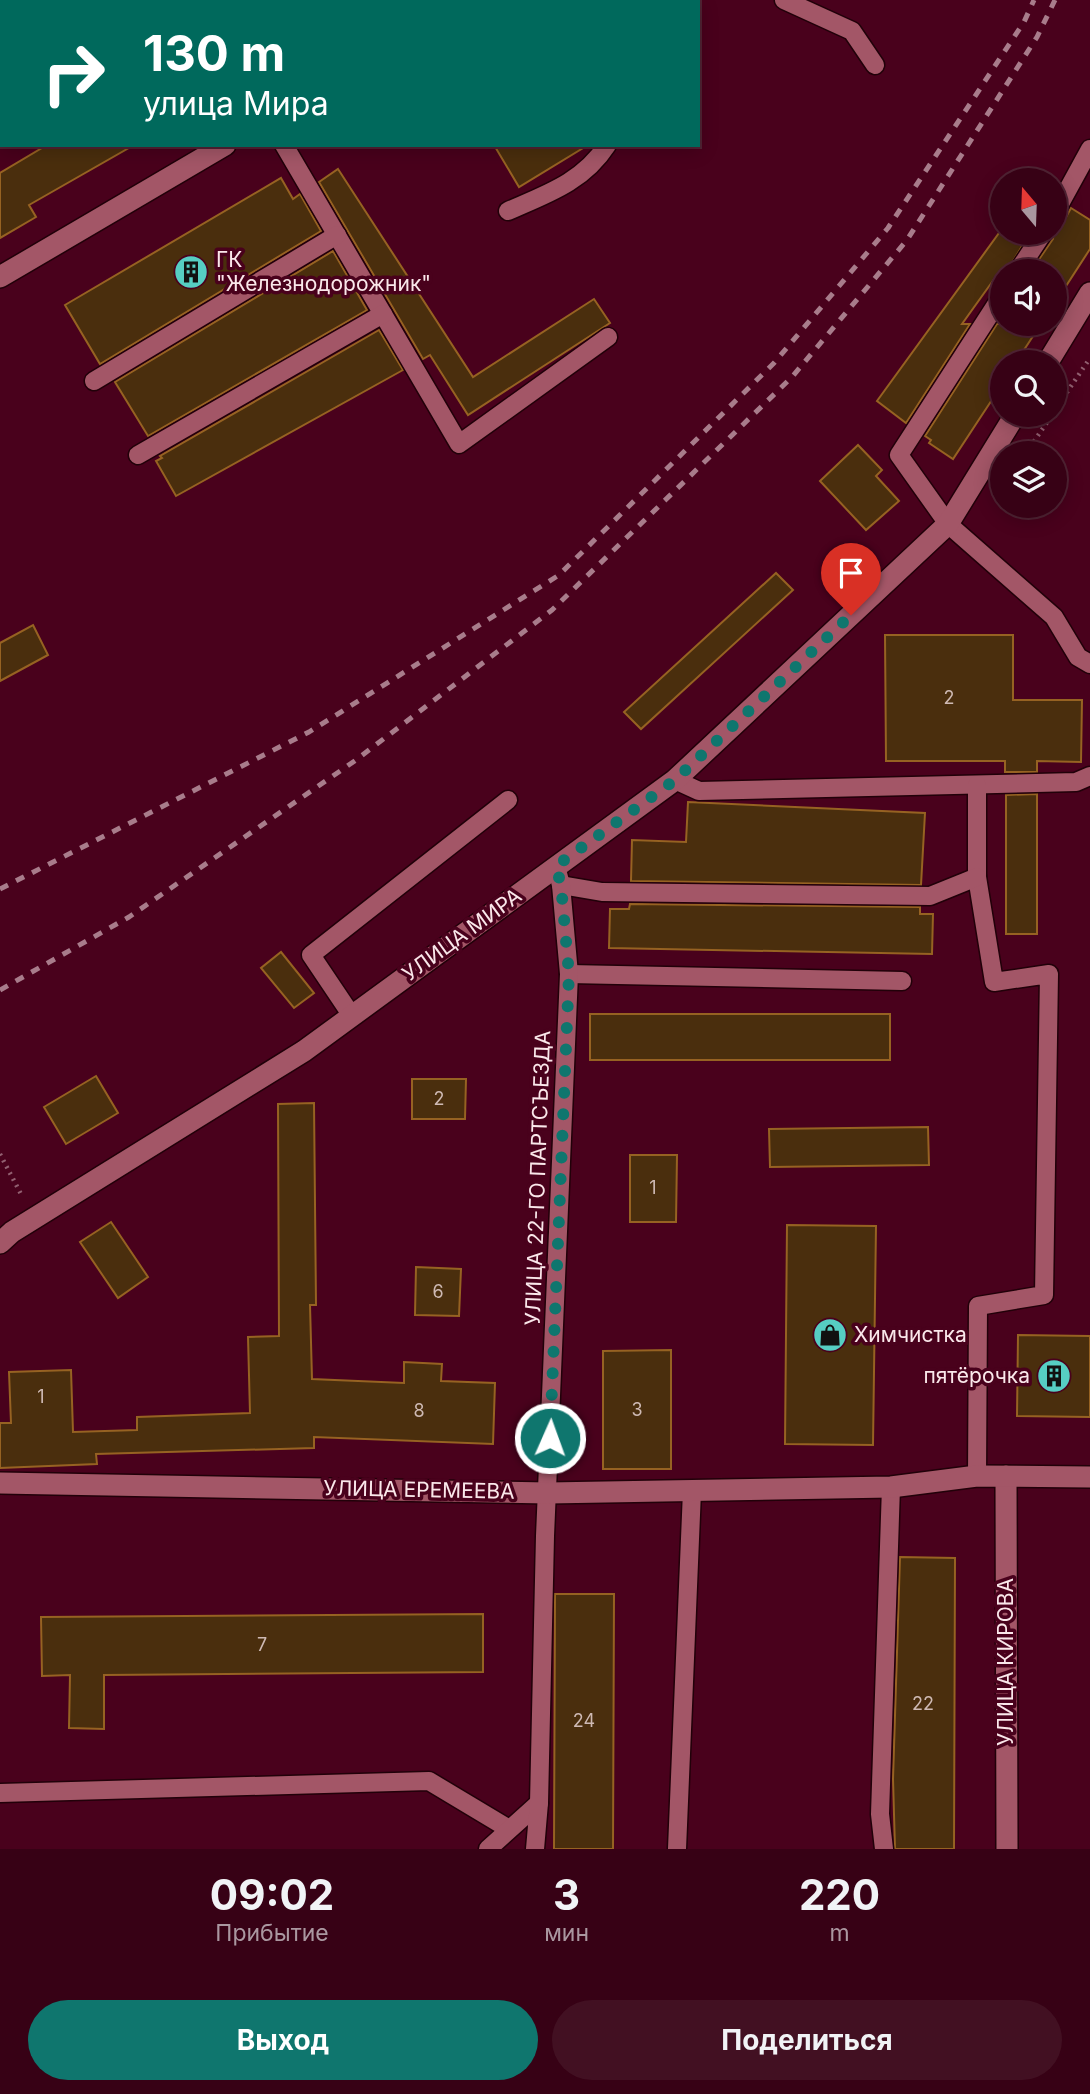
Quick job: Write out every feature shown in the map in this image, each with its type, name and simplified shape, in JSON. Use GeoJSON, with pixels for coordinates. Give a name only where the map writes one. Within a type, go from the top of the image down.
{"type":"FeatureCollection","features":[{"type":"Feature","properties":{"kind":"street"},"geometry":{"type":"LineString","coordinates":[[0,276],[222,147]]}},
{"type":"Feature","properties":{"kind":"street"},"geometry":{"type":"LineString","coordinates":[[1055,350],[1090,293]]}},
{"type":"Feature","properties":{"kind":"street","name":"УЛИЦА МИРА"},"geometry":{"type":"LineString","coordinates":[[4,1235],[304,1051],[559,876],[675,780],[948,524],[1008,427]]}},
{"type":"Feature","properties":{"kind":"street","name":"УЛИЦА ЕРЕМЕЕВА"},"geometry":{"type":"LineString","coordinates":[[0,1483],[548,1493],[891,1487],[977,1476],[1090,1476]]}},
{"type":"Feature","properties":{"kind":"street","name":"УЛИЦА КИРОВА"},"geometry":{"type":"LineString","coordinates":[[1006,1476],[1006,1849]]}},
{"type":"Feature","properties":{"kind":"lane"},"geometry":{"type":"LineString","coordinates":[[784,0],[852,31],[875,65]]}},
{"type":"Feature","properties":{"kind":"lane"},"geometry":{"type":"LineString","coordinates":[[285,147],[459,444],[608,337]]}},
{"type":"Feature","properties":{"kind":"lane"},"geometry":{"type":"LineString","coordinates":[[508,211],[566,184],[594,165],[606,147]]}},
{"type":"Feature","properties":{"kind":"lane"},"geometry":{"type":"LineString","coordinates":[[1068,189],[1090,149]]}},
{"type":"Feature","properties":{"kind":"lane"},"geometry":{"type":"LineString","coordinates":[[94,381],[337,235]]}},
{"type":"Feature","properties":{"kind":"lane"},"geometry":{"type":"LineString","coordinates":[[138,455],[383,314]]}},
{"type":"Feature","properties":{"kind":"lane"},"geometry":{"type":"LineString","coordinates":[[990,314],[899,455],[948,524],[1054,617],[1078,657],[1090,664]]}},
{"type":"Feature","properties":{"kind":"lane"},"geometry":{"type":"LineString","coordinates":[[675,780],[699,791],[1076,782],[1090,776]]}},
{"type":"Feature","properties":{"kind":"lane"},"geometry":{"type":"LineString","coordinates":[[977,785],[977,877],[994,982],[1049,975],[1044,1295],[978,1306],[977,1476]]}},
{"type":"Feature","properties":{"kind":"lane"},"geometry":{"type":"LineString","coordinates":[[352,1016],[311,955],[508,800]]}},
{"type":"Feature","properties":{"kind":"lane"},"geometry":{"type":"LineString","coordinates":[[559,876],[602,892],[930,896],[977,877]]}},
{"type":"Feature","properties":{"kind":"lane","name":"УЛИЦА 22-ГО ПАРТСЪЕЗДА"},"geometry":{"type":"LineString","coordinates":[[535,1849],[539,1802],[548,1493],[569,974],[559,876]]}},
{"type":"Feature","properties":{"kind":"lane"},"geometry":{"type":"LineString","coordinates":[[569,974],[902,981]]}},
{"type":"Feature","properties":{"kind":"lane"},"geometry":{"type":"LineString","coordinates":[[884,1849],[880,1814],[891,1487]]}},
{"type":"Feature","properties":{"kind":"lane"},"geometry":{"type":"LineString","coordinates":[[677,1849],[692,1491]]}},
{"type":"Feature","properties":{"kind":"lane"},"geometry":{"type":"LineString","coordinates":[[0,1793],[429,1781],[509,1829]]}},
{"type":"Feature","properties":{"kind":"lane"},"geometry":{"type":"LineString","coordinates":[[488,1849],[539,1802]]}},
{"type":"Feature","properties":{"kind":"path"},"geometry":{"type":"LineString","coordinates":[[1067,392],[1090,358]]}},
{"type":"Feature","properties":{"kind":"path"},"geometry":{"type":"LineString","coordinates":[[0,1154],[34,1219]]}},
{"type":"Feature","properties":{"kind":"building"},"geometry":{"type":"Polygon","coordinates":[[[44,147],[130,147],[29,205],[36,217],[0,238],[0,173],[44,147]]]}},
{"type":"Feature","properties":{"kind":"building"},"geometry":{"type":"Polygon","coordinates":[[[495,147],[585,147],[519,187],[495,147]]]}},
{"type":"Feature","properties":{"kind":"building"},"geometry":{"type":"Polygon","coordinates":[[[338,169],[473,377],[594,299],[610,323],[468,415],[430,355],[423,359],[319,182],[338,169]]]}},
{"type":"Feature","properties":{"kind":"building","name":"ГК \"Железнодорожник\""},"geometry":{"type":"Polygon","coordinates":[[[281,178],[293,199],[300,194],[321,231],[100,364],[65,305],[281,178]]]}},
{"type":"Feature","properties":{"kind":"building"},"geometry":{"type":"Polygon","coordinates":[[[1071,208],[1090,220],[1090,249],[1067,284],[1067,259],[1039,259],[1049,245],[1068,245],[1068,214],[1071,208]]]}},
{"type":"Feature","properties":{"kind":"building"},"geometry":{"type":"Polygon","coordinates":[[[990,245],[1023,245],[1014,259],[990,259],[990,285],[962,324],[970,324],[906,423],[877,401],[990,245]]]}},
{"type":"Feature","properties":{"kind":"building"},"geometry":{"type":"Polygon","coordinates":[[[333,251],[367,310],[148,436],[115,382],[333,251]]]}},
{"type":"Feature","properties":{"kind":"building"},"geometry":{"type":"Polygon","coordinates":[[[379,330],[403,370],[176,496],[156,461],[162,458],[160,456],[379,330]]]}},
{"type":"Feature","properties":{"kind":"building"},"geometry":{"type":"Polygon","coordinates":[[[990,335],[1033,336],[1024,350],[990,350],[990,403],[953,459],[929,443],[931,440],[925,436],[990,335]]]}},
{"type":"Feature","properties":{"kind":"building"},"geometry":{"type":"Polygon","coordinates":[[[858,445],[882,470],[876,476],[899,501],[866,530],[820,481],[858,445]]]}},
{"type":"Feature","properties":{"kind":"building"},"geometry":{"type":"Polygon","coordinates":[[[776,573],[793,590],[641,729],[624,712],[776,573]]]}},
{"type":"Feature","properties":{"kind":"building"},"geometry":{"type":"Polygon","coordinates":[[[33,625],[48,655],[0,681],[0,643],[33,625]]]}},
{"type":"Feature","properties":{"kind":"building"},"geometry":{"type":"Polygon","coordinates":[[[885,635],[1013,635],[1013,700],[1082,700],[1081,762],[1037,761],[1037,772],[1005,772],[1005,761],[886,761],[885,635]]]}},
{"type":"Feature","properties":{"kind":"building"},"geometry":{"type":"Polygon","coordinates":[[[1037,794],[1037,934],[1006,934],[1006,795],[1037,794]]]}},
{"type":"Feature","properties":{"kind":"building"},"geometry":{"type":"Polygon","coordinates":[[[688,802],[925,813],[921,885],[631,881],[632,840],[686,842],[688,802]]]}},
{"type":"Feature","properties":{"kind":"building"},"geometry":{"type":"Polygon","coordinates":[[[630,904],[920,907],[920,914],[933,914],[932,954],[609,948],[610,909],[629,909],[630,904]]]}},
{"type":"Feature","properties":{"kind":"building"},"geometry":{"type":"Polygon","coordinates":[[[281,952],[314,993],[294,1008],[261,968],[281,952]]]}},
{"type":"Feature","properties":{"kind":"building"},"geometry":{"type":"Polygon","coordinates":[[[590,1014],[890,1014],[890,1060],[590,1060],[590,1014]]]}},
{"type":"Feature","properties":{"kind":"building"},"geometry":{"type":"Polygon","coordinates":[[[96,1076],[118,1113],[66,1144],[44,1107],[96,1076]]]}},
{"type":"Feature","properties":{"kind":"building"},"geometry":{"type":"Polygon","coordinates":[[[412,1079],[466,1079],[465,1119],[412,1119],[412,1079]]]}},
{"type":"Feature","properties":{"kind":"building"},"geometry":{"type":"Polygon","coordinates":[[[314,1103],[316,1305],[310,1305],[312,1379],[404,1383],[404,1362],[442,1364],[441,1381],[495,1383],[493,1444],[314,1437],[314,1448],[96,1454],[97,1464],[0,1468],[0,1423],[11,1423],[9,1372],[71,1370],[73,1432],[137,1430],[137,1417],[250,1413],[248,1337],[279,1336],[278,1104],[314,1103]]]}},
{"type":"Feature","properties":{"kind":"building"},"geometry":{"type":"Polygon","coordinates":[[[928,1127],[929,1165],[770,1167],[769,1129],[928,1127]]]}},
{"type":"Feature","properties":{"kind":"building"},"geometry":{"type":"Polygon","coordinates":[[[630,1155],[677,1155],[676,1222],[630,1222],[630,1155]]]}},
{"type":"Feature","properties":{"kind":"building"},"geometry":{"type":"Polygon","coordinates":[[[111,1222],[148,1277],[118,1298],[80,1242],[111,1222]]]}},
{"type":"Feature","properties":{"kind":"building","name":"Химчистка"},"geometry":{"type":"Polygon","coordinates":[[[787,1225],[876,1226],[873,1445],[785,1444],[787,1225]]]}},
{"type":"Feature","properties":{"kind":"building"},"geometry":{"type":"Polygon","coordinates":[[[416,1267],[461,1269],[459,1316],[415,1315],[416,1267]]]}},
{"type":"Feature","properties":{"kind":"building","name":"пятёрочка"},"geometry":{"type":"Polygon","coordinates":[[[1018,1335],[1090,1336],[1090,1417],[1017,1416],[1018,1335]]]}},
{"type":"Feature","properties":{"kind":"building"},"geometry":{"type":"Polygon","coordinates":[[[671,1350],[671,1469],[603,1469],[603,1351],[671,1350]]]}},
{"type":"Feature","properties":{"kind":"building"},"geometry":{"type":"Polygon","coordinates":[[[900,1557],[955,1558],[954,1849],[895,1849],[893,1779],[900,1557]]]}},
{"type":"Feature","properties":{"kind":"building"},"geometry":{"type":"Polygon","coordinates":[[[555,1594],[614,1594],[613,1849],[554,1849],[555,1594]]]}},
{"type":"Feature","properties":{"kind":"building"},"geometry":{"type":"Polygon","coordinates":[[[483,1614],[483,1672],[104,1675],[104,1729],[69,1728],[70,1675],[42,1676],[41,1617],[483,1614]]]}},
{"type":"Feature","properties":{"kind":"railway"},"geometry":{"type":"LineString","coordinates":[[0,889],[309,732],[559,575],[774,363],[888,228],[1024,22],[1034,0]]}},
{"type":"Feature","properties":{"kind":"railway"},"geometry":{"type":"LineString","coordinates":[[0,990],[129,917],[356,760],[552,610],[792,377],[907,240],[1037,37],[1055,0]]}},
{"type":"Feature","properties":{"kind":"place","name":"ГК \"Железнодорожник\""},"geometry":{"type":"Point","coordinates":[191,272]}},
{"type":"Feature","properties":{"kind":"place","name":"Химчистка"},"geometry":{"type":"Point","coordinates":[830,1335]}},
{"type":"Feature","properties":{"kind":"place","name":"пятёрочка"},"geometry":{"type":"Point","coordinates":[1054,1376]}},
{"type":"Feature","properties":{"kind":"route"},"geometry":{"type":"LineString","coordinates":[[550,1438],[569,974],[561,885],[556,866],[675,780],[851,615]]}}]}
